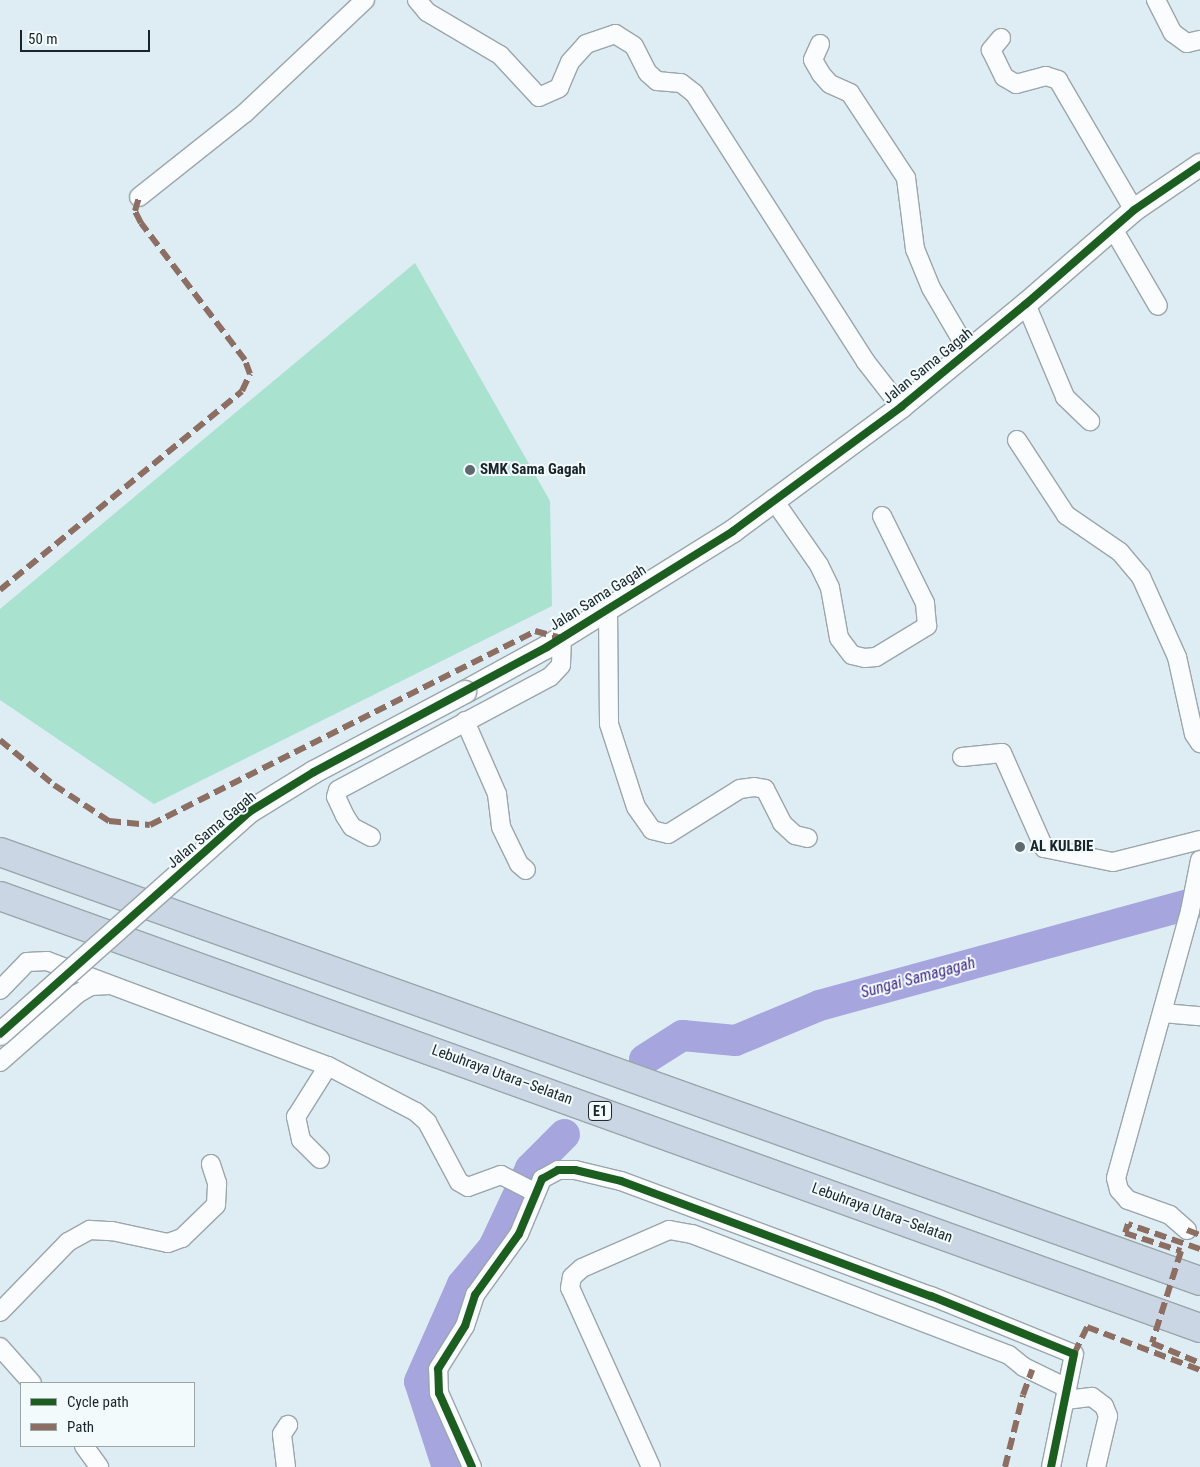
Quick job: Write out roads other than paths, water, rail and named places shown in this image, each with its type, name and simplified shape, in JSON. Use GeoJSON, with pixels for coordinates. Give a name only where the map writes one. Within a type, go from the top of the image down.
{"type":"FeatureCollection","features":[{"type":"Feature","properties":{"kind":"highway"},"geometry":{"type":"LineString","coordinates":[[0,852],[1200,1281]]}},
{"type":"Feature","properties":{"kind":"highway","name":"Lebuhraya Utara–Selatan"},"geometry":{"type":"LineString","coordinates":[[0,896],[1200,1328]]}},
{"type":"Feature","properties":{"kind":"street"},"geometry":{"type":"LineString","coordinates":[[139,197],[245,113],[365,0]]}},
{"type":"Feature","properties":{"kind":"street"},"geometry":{"type":"LineString","coordinates":[[418,0],[428,12],[500,54],[539,97],[559,88],[570,62],[586,44],[615,34],[634,46],[648,73],[656,81],[681,83],[694,93],[866,362],[901,407]]}},
{"type":"Feature","properties":{"kind":"street"},"geometry":{"type":"LineString","coordinates":[[1156,0],[1173,33],[1187,43],[1200,40]]}},
{"type":"Feature","properties":{"kind":"street"},"geometry":{"type":"LineString","coordinates":[[1001,38],[991,50],[1004,77],[1016,84],[1046,76],[1058,80],[1134,210]]}},
{"type":"Feature","properties":{"kind":"street"},"geometry":{"type":"LineString","coordinates":[[820,44],[813,60],[821,74],[830,84],[850,93],[906,178],[915,249],[931,288],[968,351]]}},
{"type":"Feature","properties":{"kind":"street","name":"Jalan Sama Gagah"},"geometry":{"type":"LineString","coordinates":[[0,1034],[249,812],[314,772],[562,638],[733,531],[901,407],[1026,304],[1112,227],[1200,165]]}},
{"type":"Feature","properties":{"kind":"street"},"geometry":{"type":"LineString","coordinates":[[1112,227],[1158,306]]}},
{"type":"Feature","properties":{"kind":"street"},"geometry":{"type":"LineString","coordinates":[[1026,304],[1065,397],[1090,421]]}},
{"type":"Feature","properties":{"kind":"street"},"geometry":{"type":"LineString","coordinates":[[1017,440],[1066,515],[1120,552],[1141,576],[1177,656],[1194,734],[1200,743]]}},
{"type":"Feature","properties":{"kind":"street"},"geometry":{"type":"LineString","coordinates":[[773,500],[819,565],[830,588],[839,638],[852,655],[865,658],[876,657],[927,626],[925,603],[882,516]]}},
{"type":"Feature","properties":{"kind":"street"},"geometry":{"type":"LineString","coordinates":[[608,608],[609,724],[636,807],[652,830],[668,834],[740,789],[754,787],[765,789],[782,823],[795,835],[808,838]]}},
{"type":"Feature","properties":{"kind":"street"},"geometry":{"type":"LineString","coordinates":[[371,837],[348,822],[340,807],[338,790],[550,677],[561,665],[562,638]]}},
{"type":"Feature","properties":{"kind":"street"},"geometry":{"type":"LineString","coordinates":[[465,721],[498,794],[501,827],[519,864],[526,870]]}},
{"type":"Feature","properties":{"kind":"street"},"geometry":{"type":"LineString","coordinates":[[962,757],[1002,754],[1044,848],[1113,862],[1200,840]]}},
{"type":"Feature","properties":{"kind":"street"},"geometry":{"type":"LineString","coordinates":[[1187,1230],[1170,1215],[1128,1200],[1118,1190],[1116,1178],[1163,1013],[1190,911],[1199,866]]}},
{"type":"Feature","properties":{"kind":"street"},"geometry":{"type":"LineString","coordinates":[[0,990],[27,962],[47,961],[328,1066],[416,1112],[427,1122],[459,1182],[468,1187],[501,1175],[533,1190]]}},
{"type":"Feature","properties":{"kind":"street"},"geometry":{"type":"LineString","coordinates":[[0,1062],[77,994],[91,986],[110,985]]}},
{"type":"Feature","properties":{"kind":"street"},"geometry":{"type":"LineString","coordinates":[[1163,1013],[1200,1016]]}},
{"type":"Feature","properties":{"kind":"street"},"geometry":{"type":"LineString","coordinates":[[320,1159],[301,1140],[296,1117],[328,1066]]}},
{"type":"Feature","properties":{"kind":"street"},"geometry":{"type":"LineString","coordinates":[[0,1312],[68,1242],[90,1230],[112,1231],[168,1243],[182,1238],[216,1205],[217,1183],[211,1164]]}},
{"type":"Feature","properties":{"kind":"street"},"geometry":{"type":"LineString","coordinates":[[472,1467],[439,1393],[438,1369],[465,1326],[474,1295],[518,1234],[533,1190],[542,1179],[558,1170],[575,1170],[621,1181],[931,1296],[1074,1354],[1051,1467]]}},
{"type":"Feature","properties":{"kind":"street"},"geometry":{"type":"LineString","coordinates":[[651,1467],[570,1288],[572,1277],[582,1268],[669,1230],[692,1234],[1009,1355],[1066,1394],[1092,1397],[1104,1406],[1108,1416],[1096,1467]]}},
{"type":"Feature","properties":{"kind":"street"},"geometry":{"type":"LineString","coordinates":[[0,1347],[31,1382]]}},
{"type":"Feature","properties":{"kind":"street"},"geometry":{"type":"LineString","coordinates":[[286,1467],[282,1434],[288,1425]]}},
{"type":"Feature","properties":{"kind":"street"},"geometry":{"type":"LineString","coordinates":[[85,1447],[99,1467]]}},
{"type":"Feature","properties":{"kind":"waterway","name":"Sungai Samagagah"},"geometry":{"type":"LineString","coordinates":[[644,1059],[682,1035],[735,1040],[819,1005],[1200,901]]}},
{"type":"Feature","properties":{"kind":"waterway","name":"Sungai Samagagah"},"geometry":{"type":"LineString","coordinates":[[447,1467],[419,1381],[462,1284],[493,1247],[530,1168],[564,1134]]}},
{"type":"Feature","properties":{"kind":"place","name":"SMK Sama Gagah"},"geometry":{"type":"Point","coordinates":[470,470]}},
{"type":"Feature","properties":{"kind":"place","name":"AL KULBIE"},"geometry":{"type":"Point","coordinates":[1020,847]}}]}
